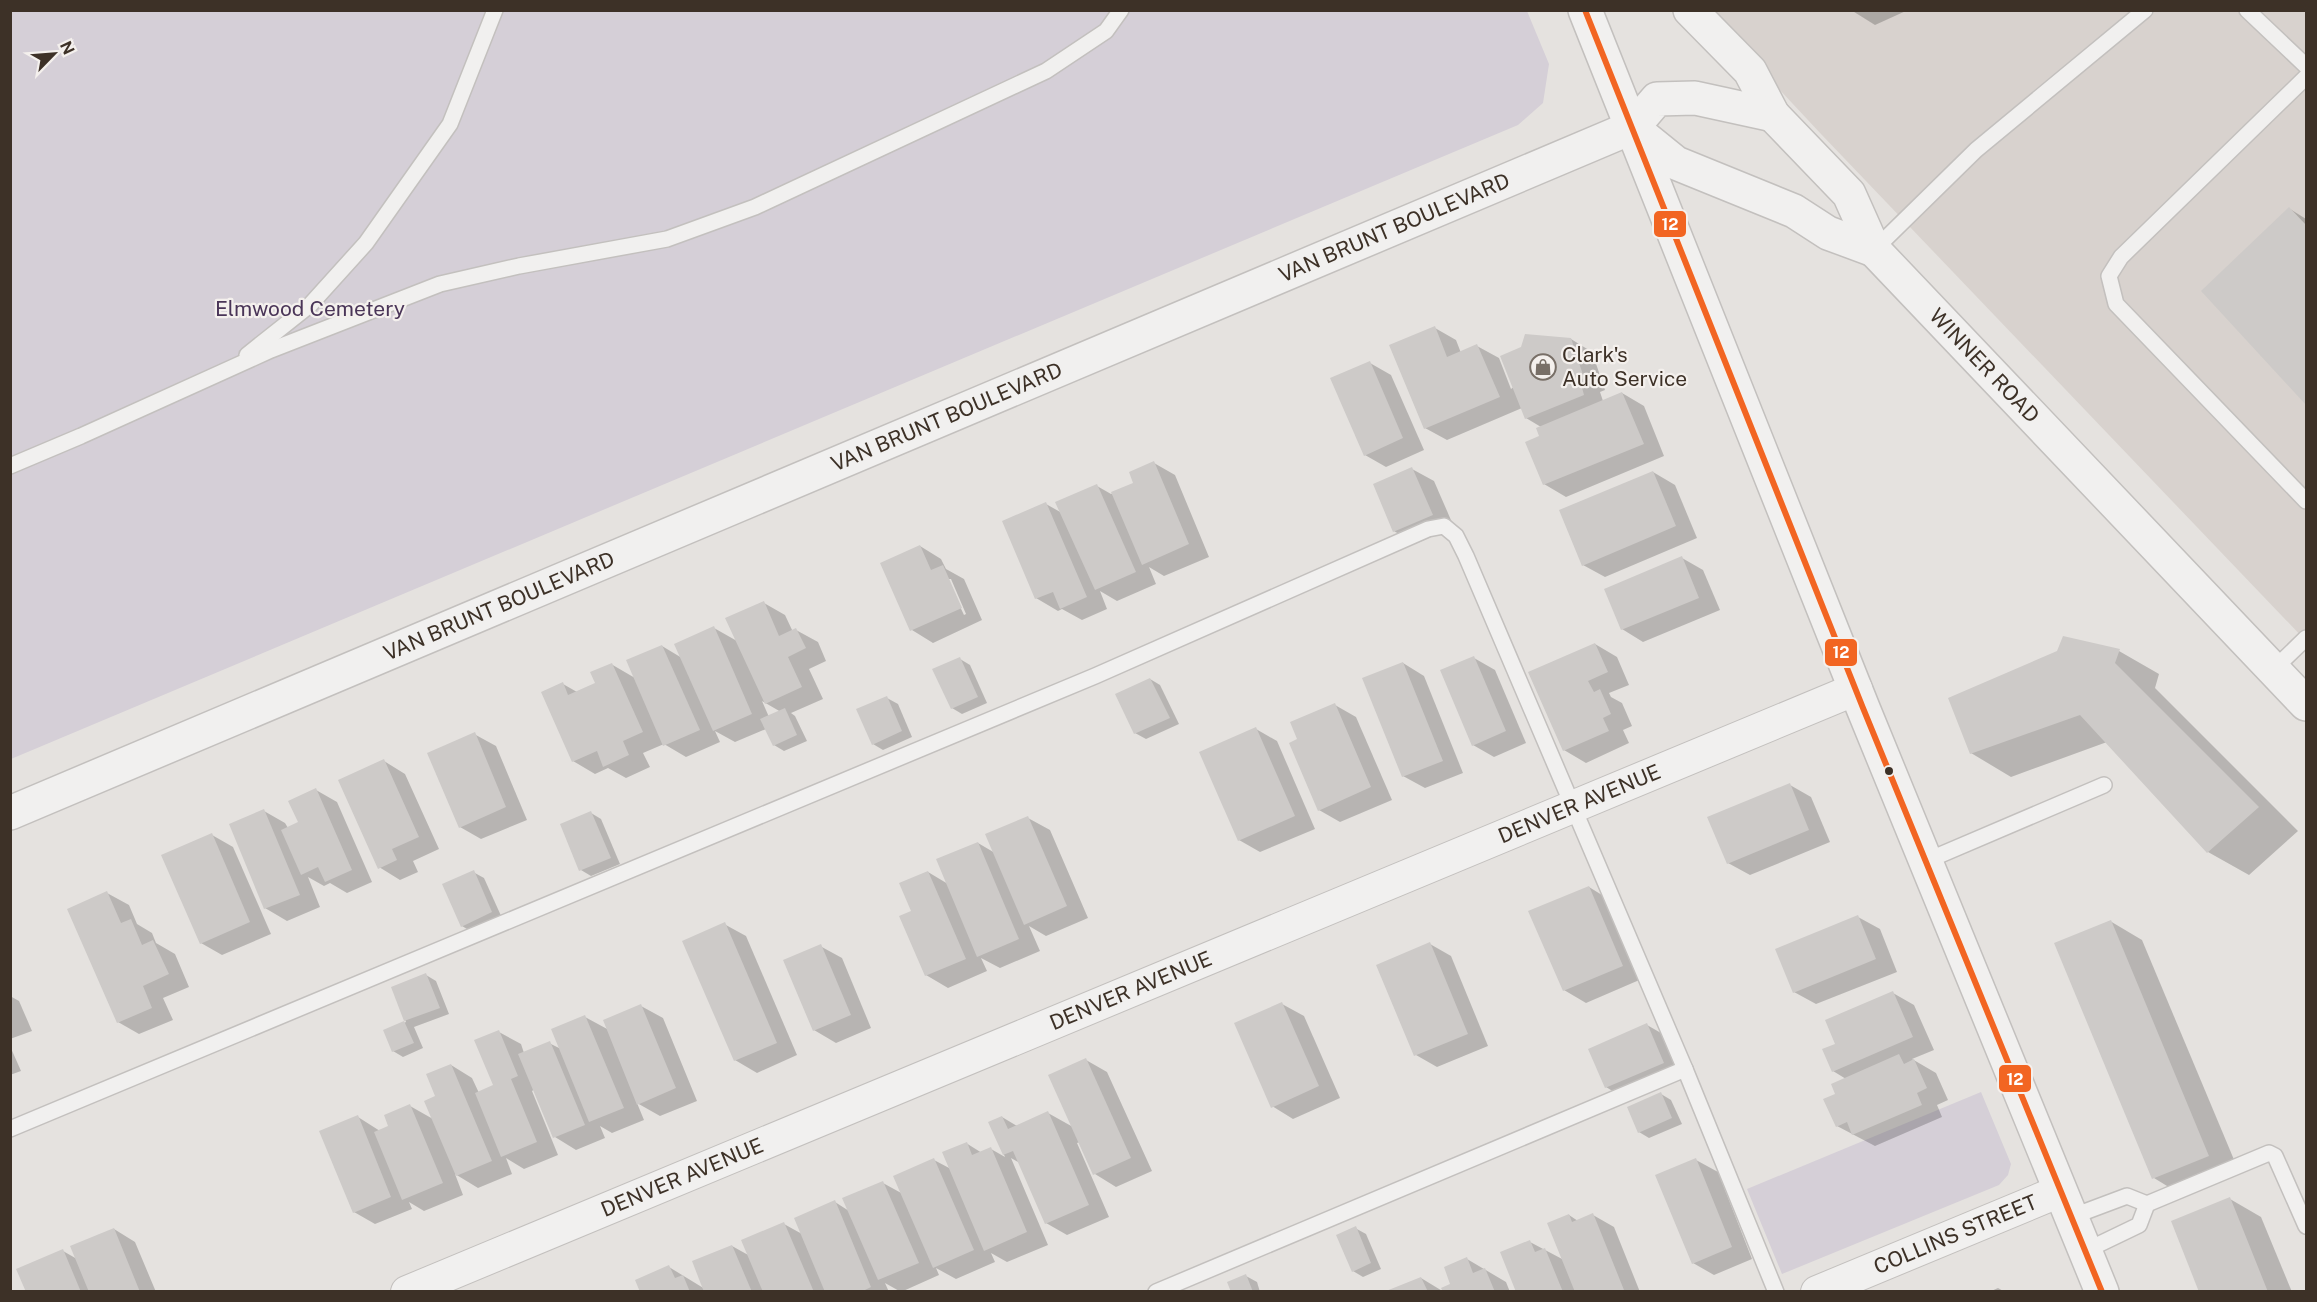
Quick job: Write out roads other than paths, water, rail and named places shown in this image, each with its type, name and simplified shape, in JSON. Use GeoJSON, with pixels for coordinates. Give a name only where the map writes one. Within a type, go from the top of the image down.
{"type":"FeatureCollection","features":[{"type":"Feature","properties":{"kind":"street"},"geometry":{"type":"LineString","coordinates":[[1585,10],[1856,689],[2102,1292]]}},
{"type":"Feature","properties":{"kind":"street","name":"WINNER ROAD"},"geometry":{"type":"LineString","coordinates":[[1690,10],[1750,71],[1773,115],[1849,194],[1874,250],[2307,705]]}},
{"type":"Feature","properties":{"kind":"street"},"geometry":{"type":"LineString","coordinates":[[1633,127],[1657,99],[1695,98],[1773,115]]}},
{"type":"Feature","properties":{"kind":"street"},"geometry":{"type":"LineString","coordinates":[[1633,127],[1676,163],[1794,211],[1827,233],[1874,250]]}},
{"type":"Feature","properties":{"kind":"street","name":"VAN BRUNT BOULEVARD"},"geometry":{"type":"LineString","coordinates":[[10,813],[1633,127]]}},
{"type":"Feature","properties":{"kind":"street","name":"DENVER AVENUE"},"geometry":{"type":"LineString","coordinates":[[407,1292],[1856,689]]}},
{"type":"Feature","properties":{"kind":"street","name":"COLLINS STREET"},"geometry":{"type":"LineString","coordinates":[[1817,1292],[2066,1204]]}},
{"type":"Feature","properties":{"kind":"lane"},"geometry":{"type":"LineString","coordinates":[[226,371],[310,305],[366,243],[450,124],[495,10]]}},
{"type":"Feature","properties":{"kind":"lane"},"geometry":{"type":"LineString","coordinates":[[10,466],[271,350],[440,284],[519,266],[667,239],[755,207],[1046,71],[1106,31],[1120,10]]}},
{"type":"Feature","properties":{"kind":"lane"},"geometry":{"type":"LineString","coordinates":[[1874,250],[1976,150],[2145,10]]}},
{"type":"Feature","properties":{"kind":"lane"},"geometry":{"type":"LineString","coordinates":[[2247,10],[2307,66]]}},
{"type":"Feature","properties":{"kind":"lane"},"geometry":{"type":"LineString","coordinates":[[2307,77],[2121,257],[2109,276],[2116,304],[2307,501]]}},
{"type":"Feature","properties":{"kind":"lane"},"geometry":{"type":"LineString","coordinates":[[10,1129],[1084,680],[1428,530],[1444,526],[1456,536],[1574,807],[1776,1292]]}},
{"type":"Feature","properties":{"kind":"lane"},"geometry":{"type":"LineString","coordinates":[[2273,670],[2307,638]]}},
{"type":"Feature","properties":{"kind":"lane"},"geometry":{"type":"LineString","coordinates":[[1926,861],[2104,785]]}},
{"type":"Feature","properties":{"kind":"lane"},"geometry":{"type":"LineString","coordinates":[[1156,1292],[1685,1069]]}},
{"type":"Feature","properties":{"kind":"lane"},"geometry":{"type":"LineString","coordinates":[[2066,1204],[2127,1196],[2147,1204],[2269,1153],[2275,1156],[2307,1226]]}},
{"type":"Feature","properties":{"kind":"lane"},"geometry":{"type":"LineString","coordinates":[[2085,1251],[2139,1224],[2147,1204]]}},
{"type":"Feature","properties":{"kind":"place","name":"Clark's Auto Service"},"geometry":{"type":"Point","coordinates":[1543,367]}},
{"type":"Feature","properties":{"kind":"park label","name":"Elmwood Cemetery"},"geometry":{"type":"Point","coordinates":[310,309]}}]}
